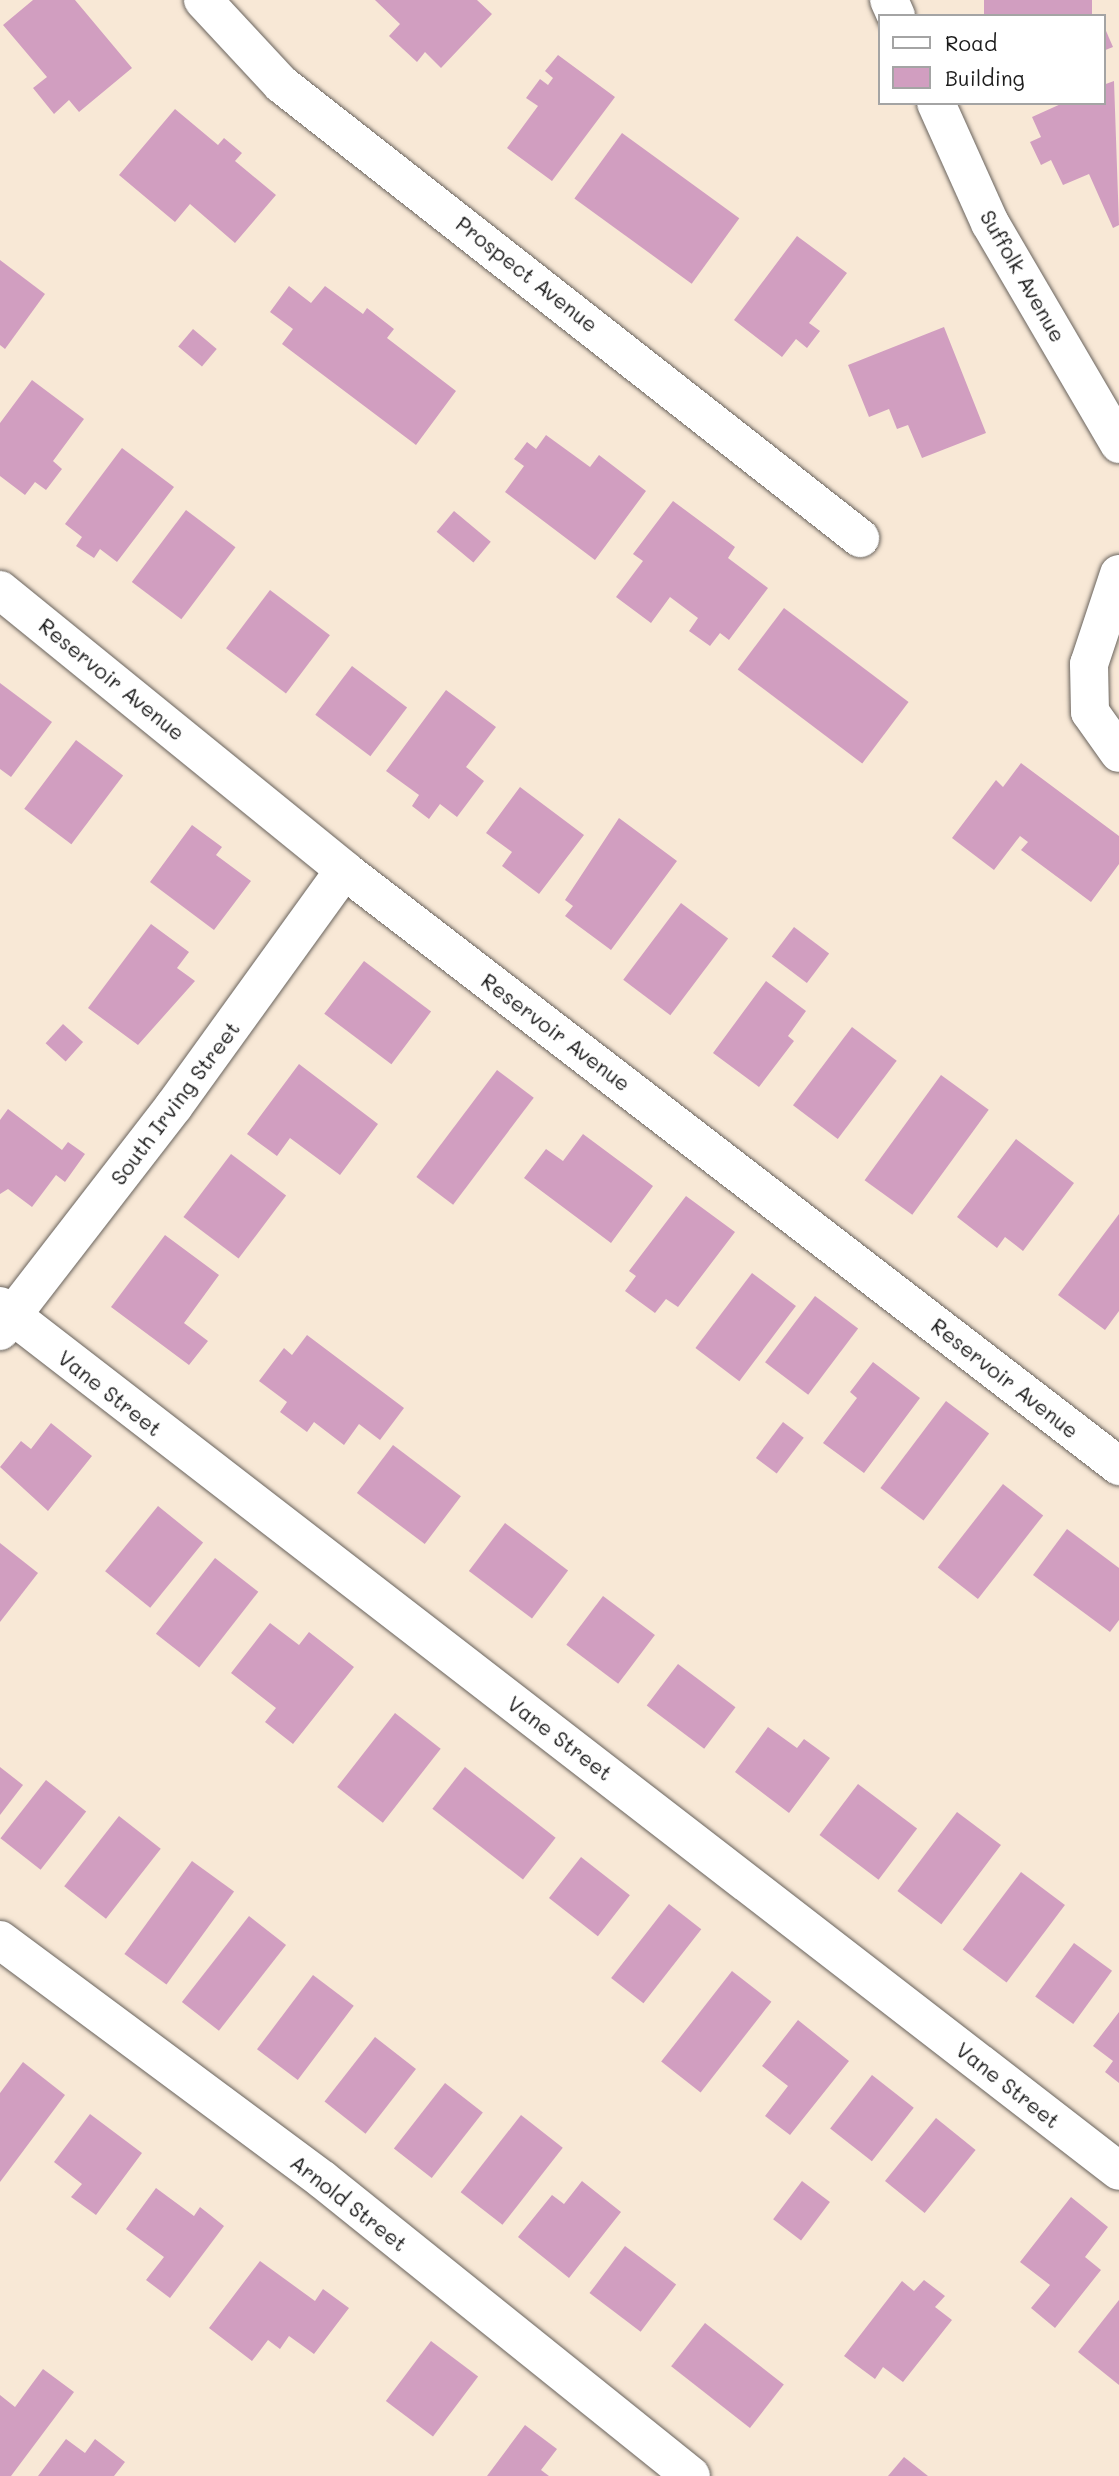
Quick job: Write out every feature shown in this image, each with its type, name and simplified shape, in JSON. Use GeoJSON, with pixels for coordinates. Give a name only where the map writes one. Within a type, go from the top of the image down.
{"type":"FeatureCollection","features":[{"type":"Feature","properties":{"kind":"street","name":"Prospect Avenue"},"geometry":{"type":"LineString","coordinates":[[204,0],[281,84],[860,538]]}},
{"type":"Feature","properties":{"kind":"street","name":"Suffolk Avenue"},"geometry":{"type":"LineString","coordinates":[[937,105],[990,223],[1119,444]]}},
{"type":"Feature","properties":{"kind":"street"},"geometry":{"type":"LineString","coordinates":[[1119,574],[1089,664],[1090,712],[1119,752]]}},
{"type":"Feature","properties":{"kind":"street","name":"Reservoir Avenue"},"geometry":{"type":"LineString","coordinates":[[0,590],[344,870],[1119,1466]]}},
{"type":"Feature","properties":{"kind":"street","name":"South Irving Street"},"geometry":{"type":"LineString","coordinates":[[4,1317],[174,1106],[344,870]]}},
{"type":"Feature","properties":{"kind":"street","name":"Vane Street"},"geometry":{"type":"LineString","coordinates":[[4,1317],[1119,2171]]}},
{"type":"Feature","properties":{"kind":"street","name":"Arnold Street"},"geometry":{"type":"LineString","coordinates":[[0,1940],[323,2180],[691,2476]]}},
{"type":"Feature","properties":{"kind":"building"},"geometry":{"type":"Polygon","coordinates":[[[33,0],[75,0],[132,68],[79,112],[69,100],[54,114],[33,88],[47,77],[3,25],[33,0]]]}},
{"type":"Feature","properties":{"kind":"building"},"geometry":{"type":"Polygon","coordinates":[[[375,0],[477,0],[492,14],[441,68],[425,52],[417,62],[389,36],[400,24],[375,0]]]}},
{"type":"Feature","properties":{"kind":"building"},"geometry":{"type":"Polygon","coordinates":[[[984,0],[1092,0],[1092,14],[984,14],[984,0]]]}},
{"type":"Feature","properties":{"kind":"building"},"geometry":{"type":"Polygon","coordinates":[[[1105,29],[1113,47],[1105,50],[1105,29]]]}},
{"type":"Feature","properties":{"kind":"building"},"geometry":{"type":"Polygon","coordinates":[[[558,55],[615,97],[552,181],[507,148],[538,106],[526,98],[540,79],[548,85],[553,78],[545,71],[558,55]]]}},
{"type":"Feature","properties":{"kind":"building"},"geometry":{"type":"Polygon","coordinates":[[[1114,81],[1119,225],[1113,228],[1089,174],[1063,185],[1051,160],[1041,165],[1030,142],[1041,137],[1032,117],[1059,105],[1105,105],[1105,84],[1114,81]]]}},
{"type":"Feature","properties":{"kind":"building"},"geometry":{"type":"Polygon","coordinates":[[[175,109],[218,145],[224,138],[242,153],[235,161],[276,195],[235,243],[190,204],[175,222],[119,175],[175,109]]]}},
{"type":"Feature","properties":{"kind":"building"},"geometry":{"type":"Polygon","coordinates":[[[622,133],[739,218],[692,284],[574,199],[622,133]]]}},
{"type":"Feature","properties":{"kind":"building"},"geometry":{"type":"Polygon","coordinates":[[[797,236],[847,273],[809,323],[820,331],[807,348],[796,339],[782,357],[734,320],[797,236]]]}},
{"type":"Feature","properties":{"kind":"building"},"geometry":{"type":"Polygon","coordinates":[[[0,260],[45,294],[5,349],[0,345],[0,260]]]}},
{"type":"Feature","properties":{"kind":"building"},"geometry":{"type":"Polygon","coordinates":[[[289,286],[311,303],[325,286],[363,314],[367,308],[394,329],[387,338],[456,391],[416,445],[282,344],[293,329],[270,312],[289,286]]]}},
{"type":"Feature","properties":{"kind":"building"},"geometry":{"type":"Polygon","coordinates":[[[944,327],[986,433],[922,458],[908,425],[897,429],[889,409],[869,417],[848,365],[944,327]]]}},
{"type":"Feature","properties":{"kind":"building"},"geometry":{"type":"Polygon","coordinates":[[[193,329],[217,349],[202,367],[178,347],[193,329]]]}},
{"type":"Feature","properties":{"kind":"building"},"geometry":{"type":"Polygon","coordinates":[[[32,380],[84,419],[53,461],[62,469],[46,490],[35,482],[25,495],[0,476],[0,423],[32,380]]]}},
{"type":"Feature","properties":{"kind":"building"},"geometry":{"type":"Polygon","coordinates":[[[546,435],[590,467],[599,455],[646,491],[595,560],[505,492],[524,466],[514,459],[527,442],[536,449],[546,435]]]}},
{"type":"Feature","properties":{"kind":"building"},"geometry":{"type":"Polygon","coordinates":[[[122,448],[174,487],[117,562],[100,549],[94,558],[76,546],[82,537],[65,524],[122,448]]]}},
{"type":"Feature","properties":{"kind":"building"},"geometry":{"type":"Polygon","coordinates":[[[673,501],[735,547],[728,558],[768,588],[729,640],[720,633],[710,646],[689,631],[698,618],[670,597],[651,623],[616,597],[643,561],[633,554],[673,501]]]}},
{"type":"Feature","properties":{"kind":"building"},"geometry":{"type":"Polygon","coordinates":[[[186,510],[236,547],[181,619],[132,582],[186,510]]]}},
{"type":"Feature","properties":{"kind":"building"},"geometry":{"type":"Polygon","coordinates":[[[454,511],[491,542],[473,563],[437,532],[454,511]]]}},
{"type":"Feature","properties":{"kind":"building"},"geometry":{"type":"Polygon","coordinates":[[[270,590],[330,635],[286,693],[226,648],[270,590]]]}},
{"type":"Feature","properties":{"kind":"building"},"geometry":{"type":"Polygon","coordinates":[[[784,608],[909,702],[862,763],[738,669],[784,608]]]}},
{"type":"Feature","properties":{"kind":"building"},"geometry":{"type":"Polygon","coordinates":[[[352,666],[407,708],[370,756],[315,715],[352,666]]]}},
{"type":"Feature","properties":{"kind":"building"},"geometry":{"type":"Polygon","coordinates":[[[0,683],[52,722],[11,777],[0,769],[0,683]]]}},
{"type":"Feature","properties":{"kind":"building"},"geometry":{"type":"Polygon","coordinates":[[[446,690],[496,727],[466,767],[484,781],[457,817],[440,804],[429,819],[412,806],[419,795],[386,771],[446,690]]]}},
{"type":"Feature","properties":{"kind":"building"},"geometry":{"type":"Polygon","coordinates":[[[76,740],[123,776],[71,844],[24,809],[76,740]]]}},
{"type":"Feature","properties":{"kind":"building"},"geometry":{"type":"Polygon","coordinates":[[[1021,763],[1119,836],[1119,864],[1091,902],[1021,850],[1028,842],[1020,836],[994,870],[952,838],[996,780],[1003,787],[1021,763]]]}},
{"type":"Feature","properties":{"kind":"building"},"geometry":{"type":"Polygon","coordinates":[[[520,787],[584,835],[539,894],[502,866],[512,852],[486,833],[520,787]]]}},
{"type":"Feature","properties":{"kind":"building"},"geometry":{"type":"Polygon","coordinates":[[[619,818],[677,861],[611,950],[565,916],[573,906],[565,900],[619,818]]]}},
{"type":"Feature","properties":{"kind":"building"},"geometry":{"type":"Polygon","coordinates":[[[192,825],[222,847],[216,855],[251,881],[214,930],[150,882],[192,825]]]}},
{"type":"Feature","properties":{"kind":"building"},"geometry":{"type":"Polygon","coordinates":[[[681,903],[728,939],[670,1015],[623,980],[681,903]]]}},
{"type":"Feature","properties":{"kind":"building"},"geometry":{"type":"Polygon","coordinates":[[[151,924],[189,952],[177,968],[195,981],[138,1045],[88,1008],[151,924]]]}},
{"type":"Feature","properties":{"kind":"building"},"geometry":{"type":"Polygon","coordinates":[[[794,927],[829,953],[807,983],[772,957],[794,927]]]}},
{"type":"Feature","properties":{"kind":"building"},"geometry":{"type":"Polygon","coordinates":[[[364,961],[431,1012],[391,1064],[324,1014],[364,961]]]}},
{"type":"Feature","properties":{"kind":"building"},"geometry":{"type":"Polygon","coordinates":[[[766,981],[806,1011],[788,1036],[794,1041],[759,1087],[713,1053],[766,981]]]}},
{"type":"Feature","properties":{"kind":"building"},"geometry":{"type":"Polygon","coordinates":[[[63,1024],[83,1042],[66,1061],[46,1043],[63,1024]]]}},
{"type":"Feature","properties":{"kind":"building"},"geometry":{"type":"Polygon","coordinates":[[[852,1027],[897,1061],[838,1139],[793,1105],[852,1027]]]}},
{"type":"Feature","properties":{"kind":"building"},"geometry":{"type":"Polygon","coordinates":[[[299,1064],[378,1124],[340,1175],[290,1138],[277,1156],[247,1134],[299,1064]]]}},
{"type":"Feature","properties":{"kind":"building"},"geometry":{"type":"Polygon","coordinates":[[[497,1070],[534,1098],[453,1205],[416,1177],[497,1070]]]}},
{"type":"Feature","properties":{"kind":"building"},"geometry":{"type":"Polygon","coordinates":[[[941,1075],[989,1110],[912,1215],[865,1180],[941,1075]]]}},
{"type":"Feature","properties":{"kind":"building"},"geometry":{"type":"Polygon","coordinates":[[[8,1109],[62,1150],[68,1142],[85,1154],[65,1182],[56,1175],[32,1207],[8,1189],[0,1194],[0,1120],[8,1109]]]}},
{"type":"Feature","properties":{"kind":"building"},"geometry":{"type":"Polygon","coordinates":[[[583,1134],[653,1186],[611,1243],[524,1178],[546,1149],[563,1161],[583,1134]]]}},
{"type":"Feature","properties":{"kind":"building"},"geometry":{"type":"Polygon","coordinates":[[[1016,1139],[1074,1183],[1023,1251],[1005,1237],[997,1248],[957,1217],[1016,1139]]]}},
{"type":"Feature","properties":{"kind":"building"},"geometry":{"type":"Polygon","coordinates":[[[231,1154],[286,1196],[239,1259],[183,1217],[231,1154]]]}},
{"type":"Feature","properties":{"kind":"building"},"geometry":{"type":"Polygon","coordinates":[[[686,1196],[735,1232],[678,1307],[666,1299],[655,1313],[625,1291],[636,1276],[629,1271],[686,1196]]]}},
{"type":"Feature","properties":{"kind":"building"},"geometry":{"type":"Polygon","coordinates":[[[1119,1214],[1119,1311],[1105,1330],[1058,1295],[1119,1214]]]}},
{"type":"Feature","properties":{"kind":"building"},"geometry":{"type":"Polygon","coordinates":[[[165,1235],[219,1275],[184,1323],[208,1341],[189,1365],[111,1307],[165,1235]]]}},
{"type":"Feature","properties":{"kind":"building"},"geometry":{"type":"Polygon","coordinates":[[[752,1273],[796,1306],[739,1381],[695,1348],[752,1273]]]}},
{"type":"Feature","properties":{"kind":"building"},"geometry":{"type":"Polygon","coordinates":[[[815,1296],[858,1328],[808,1395],[765,1362],[815,1296]]]}},
{"type":"Feature","properties":{"kind":"building"},"geometry":{"type":"Polygon","coordinates":[[[307,1335],[404,1408],[380,1440],[359,1424],[344,1445],[314,1422],[307,1432],[280,1412],[287,1402],[259,1381],[284,1348],[292,1355],[307,1335]]]}},
{"type":"Feature","properties":{"kind":"building"},"geometry":{"type":"Polygon","coordinates":[[[873,1362],[920,1398],[864,1473],[823,1443],[857,1398],[850,1392],[873,1362]]]}},
{"type":"Feature","properties":{"kind":"building"},"geometry":{"type":"Polygon","coordinates":[[[946,1401],[989,1433],[924,1521],[880,1488],[946,1401]]]}},
{"type":"Feature","properties":{"kind":"building"},"geometry":{"type":"Polygon","coordinates":[[[783,1422],[804,1438],[777,1474],[756,1458],[783,1422]]]}},
{"type":"Feature","properties":{"kind":"building"},"geometry":{"type":"Polygon","coordinates":[[[51,1423],[92,1456],[48,1511],[0,1467],[21,1441],[31,1449],[51,1423]]]}},
{"type":"Feature","properties":{"kind":"building"},"geometry":{"type":"Polygon","coordinates":[[[393,1445],[461,1496],[425,1544],[357,1493],[393,1445]]]}},
{"type":"Feature","properties":{"kind":"building"},"geometry":{"type":"Polygon","coordinates":[[[1003,1484],[1043,1515],[978,1599],[938,1568],[1003,1484]]]}},
{"type":"Feature","properties":{"kind":"building"},"geometry":{"type":"Polygon","coordinates":[[[158,1506],[203,1543],[150,1608],[105,1571],[158,1506]]]}},
{"type":"Feature","properties":{"kind":"building"},"geometry":{"type":"Polygon","coordinates":[[[505,1523],[568,1571],[532,1618],[469,1571],[505,1523]]]}},
{"type":"Feature","properties":{"kind":"building"},"geometry":{"type":"Polygon","coordinates":[[[1067,1529],[1119,1568],[1119,1620],[1110,1632],[1033,1575],[1067,1529]]]}},
{"type":"Feature","properties":{"kind":"building"},"geometry":{"type":"Polygon","coordinates":[[[0,1543],[38,1573],[0,1622],[0,1543]]]}},
{"type":"Feature","properties":{"kind":"building"},"geometry":{"type":"Polygon","coordinates":[[[215,1558],[258,1592],[199,1668],[156,1634],[215,1558]]]}},
{"type":"Feature","properties":{"kind":"building"},"geometry":{"type":"Polygon","coordinates":[[[603,1596],[655,1635],[618,1684],[566,1645],[603,1596]]]}},
{"type":"Feature","properties":{"kind":"building"},"geometry":{"type":"Polygon","coordinates":[[[270,1623],[299,1645],[309,1632],[354,1667],[293,1744],[265,1722],[276,1708],[231,1673],[270,1623]]]}},
{"type":"Feature","properties":{"kind":"building"},"geometry":{"type":"Polygon","coordinates":[[[678,1664],[736,1707],[704,1749],[647,1706],[678,1664]]]}},
{"type":"Feature","properties":{"kind":"building"},"geometry":{"type":"Polygon","coordinates":[[[395,1713],[441,1749],[383,1823],[337,1787],[395,1713]]]}},
{"type":"Feature","properties":{"kind":"building"},"geometry":{"type":"Polygon","coordinates":[[[768,1727],[797,1748],[804,1739],[830,1758],[789,1813],[735,1772],[768,1727]]]}},
{"type":"Feature","properties":{"kind":"building"},"geometry":{"type":"Polygon","coordinates":[[[0,1767],[23,1785],[0,1815],[0,1767]]]}},
{"type":"Feature","properties":{"kind":"building"},"geometry":{"type":"Polygon","coordinates":[[[465,1767],[556,1838],[523,1880],[432,1809],[465,1767]]]}},
{"type":"Feature","properties":{"kind":"building"},"geometry":{"type":"Polygon","coordinates":[[[46,1780],[86,1811],[41,1870],[0,1838],[46,1780]]]}},
{"type":"Feature","properties":{"kind":"building"},"geometry":{"type":"Polygon","coordinates":[[[858,1784],[917,1829],[879,1880],[819,1835],[858,1784]]]}},
{"type":"Feature","properties":{"kind":"building"},"geometry":{"type":"Polygon","coordinates":[[[957,1812],[1001,1845],[941,1924],[897,1891],[957,1812]]]}},
{"type":"Feature","properties":{"kind":"building"},"geometry":{"type":"Polygon","coordinates":[[[119,1816],[161,1849],[106,1919],[64,1886],[119,1816]]]}},
{"type":"Feature","properties":{"kind":"building"},"geometry":{"type":"Polygon","coordinates":[[[581,1857],[630,1895],[598,1936],[549,1898],[581,1857]]]}},
{"type":"Feature","properties":{"kind":"building"},"geometry":{"type":"Polygon","coordinates":[[[192,1861],[234,1892],[166,1985],[124,1954],[192,1861]]]}},
{"type":"Feature","properties":{"kind":"building"},"geometry":{"type":"Polygon","coordinates":[[[1021,1872],[1065,1905],[1007,1983],[963,1949],[1021,1872]]]}},
{"type":"Feature","properties":{"kind":"building"},"geometry":{"type":"Polygon","coordinates":[[[669,1904],[701,1929],[643,2003],[611,1978],[669,1904]]]}},
{"type":"Feature","properties":{"kind":"building"},"geometry":{"type":"Polygon","coordinates":[[[249,1916],[286,1945],[219,2031],[182,2002],[249,1916]]]}},
{"type":"Feature","properties":{"kind":"building"},"geometry":{"type":"Polygon","coordinates":[[[1074,1943],[1112,1971],[1073,2024],[1035,1996],[1074,1943]]]}},
{"type":"Feature","properties":{"kind":"building"},"geometry":{"type":"Polygon","coordinates":[[[732,1971],[771,2002],[701,2092],[661,2062],[732,1971]]]}},
{"type":"Feature","properties":{"kind":"building"},"geometry":{"type":"Polygon","coordinates":[[[313,1975],[354,2006],[298,2080],[257,2049],[313,1975]]]}},
{"type":"Feature","properties":{"kind":"building"},"geometry":{"type":"Polygon","coordinates":[[[1119,2012],[1119,2083],[1105,2072],[1113,2061],[1093,2046],[1119,2012]]]}},
{"type":"Feature","properties":{"kind":"building"},"geometry":{"type":"Polygon","coordinates":[[[798,2020],[849,2061],[790,2135],[765,2116],[788,2086],[762,2066],[798,2020]]]}},
{"type":"Feature","properties":{"kind":"building"},"geometry":{"type":"Polygon","coordinates":[[[375,2037],[416,2069],[365,2134],[325,2102],[375,2037]]]}},
{"type":"Feature","properties":{"kind":"building"},"geometry":{"type":"Polygon","coordinates":[[[23,2062],[65,2095],[0,2182],[0,2093],[23,2062]]]}},
{"type":"Feature","properties":{"kind":"building"},"geometry":{"type":"Polygon","coordinates":[[[872,2075],[914,2108],[872,2161],[830,2129],[872,2075]]]}},
{"type":"Feature","properties":{"kind":"building"},"geometry":{"type":"Polygon","coordinates":[[[445,2083],[483,2113],[432,2178],[394,2148],[445,2083]]]}},
{"type":"Feature","properties":{"kind":"building"},"geometry":{"type":"Polygon","coordinates":[[[90,2114],[142,2153],[96,2215],[71,2197],[82,2184],[54,2162],[90,2114]]]}},
{"type":"Feature","properties":{"kind":"building"},"geometry":{"type":"Polygon","coordinates":[[[521,2115],[563,2148],[502,2225],[461,2192],[521,2115]]]}},
{"type":"Feature","properties":{"kind":"building"},"geometry":{"type":"Polygon","coordinates":[[[936,2118],[976,2150],[925,2213],[885,2181],[936,2118]]]}},
{"type":"Feature","properties":{"kind":"building"},"geometry":{"type":"Polygon","coordinates":[[[582,2181],[621,2212],[569,2278],[518,2237],[552,2195],[564,2204],[582,2181]]]}},
{"type":"Feature","properties":{"kind":"building"},"geometry":{"type":"Polygon","coordinates":[[[802,2181],[830,2202],[801,2240],[773,2219],[802,2181]]]}},
{"type":"Feature","properties":{"kind":"building"},"geometry":{"type":"Polygon","coordinates":[[[156,2188],[194,2216],[200,2207],[224,2226],[170,2298],[146,2280],[164,2257],[126,2229],[156,2188]]]}},
{"type":"Feature","properties":{"kind":"building"},"geometry":{"type":"Polygon","coordinates":[[[1071,2197],[1108,2227],[1085,2257],[1101,2270],[1055,2328],[1031,2308],[1050,2285],[1020,2262],[1071,2197]]]}},
{"type":"Feature","properties":{"kind":"building"},"geometry":{"type":"Polygon","coordinates":[[[625,2246],[676,2285],[641,2332],[589,2293],[625,2246]]]}},
{"type":"Feature","properties":{"kind":"building"},"geometry":{"type":"Polygon","coordinates":[[[260,2261],[315,2301],[323,2289],[349,2308],[314,2354],[289,2336],[280,2349],[268,2340],[252,2361],[209,2328],[260,2261]]]}},
{"type":"Feature","properties":{"kind":"building"},"geometry":{"type":"Polygon","coordinates":[[[924,2280],[945,2296],[935,2307],[952,2320],[903,2382],[883,2367],[875,2379],[844,2356],[902,2281],[914,2291],[924,2280]]]}},
{"type":"Feature","properties":{"kind":"building"},"geometry":{"type":"Polygon","coordinates":[[[1119,2300],[1119,2385],[1078,2352],[1119,2300]]]}},
{"type":"Feature","properties":{"kind":"building"},"geometry":{"type":"Polygon","coordinates":[[[705,2323],[784,2385],[750,2428],[671,2366],[705,2323]]]}},
{"type":"Feature","properties":{"kind":"building"},"geometry":{"type":"Polygon","coordinates":[[[431,2341],[478,2377],[433,2436],[386,2401],[431,2341]]]}},
{"type":"Feature","properties":{"kind":"building"},"geometry":{"type":"Polygon","coordinates":[[[43,2369],[74,2392],[11,2476],[0,2476],[0,2395],[15,2407],[43,2369]]]}},
{"type":"Feature","properties":{"kind":"building"},"geometry":{"type":"Polygon","coordinates":[[[525,2425],[557,2449],[541,2470],[549,2476],[487,2476],[525,2425]]]}},
{"type":"Feature","properties":{"kind":"building"},"geometry":{"type":"Polygon","coordinates":[[[66,2439],[85,2453],[95,2439],[125,2462],[114,2476],[38,2476],[66,2439]]]}},
{"type":"Feature","properties":{"kind":"building"},"geometry":{"type":"Polygon","coordinates":[[[904,2457],[928,2476],[888,2476],[904,2457]]]}}]}
